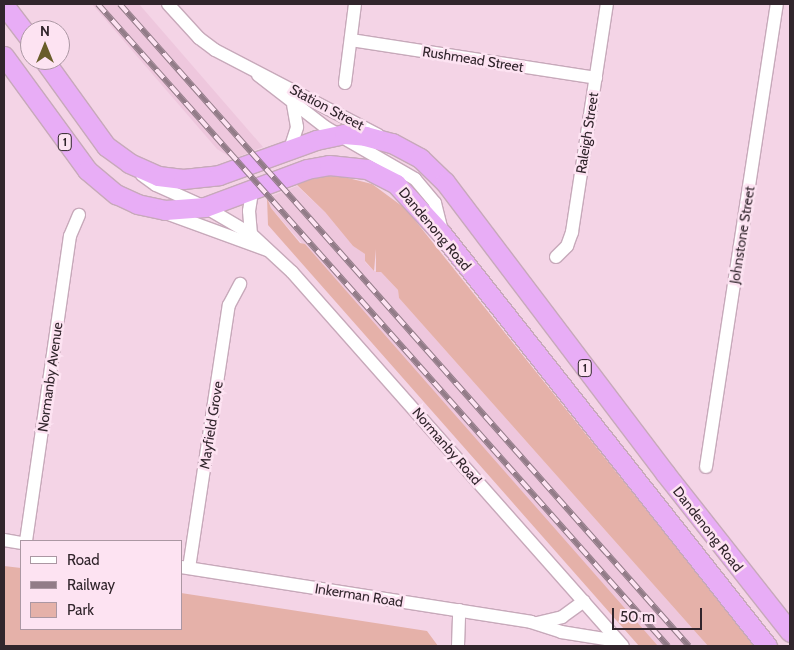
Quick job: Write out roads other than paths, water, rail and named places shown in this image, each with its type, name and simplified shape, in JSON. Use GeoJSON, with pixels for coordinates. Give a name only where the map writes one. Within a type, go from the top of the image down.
{"type":"FeatureCollection","features":[{"type":"Feature","properties":{"kind":"highway"},"geometry":{"type":"LineString","coordinates":[[4,5],[20,26]]}},
{"type":"Feature","properties":{"kind":"highway","name":"Dandenong Road"},"geometry":{"type":"LineString","coordinates":[[4,56],[86,170],[116,194],[145,206],[178,211],[205,207],[314,167],[337,164],[358,167],[396,184],[442,234],[767,646]]}},
{"type":"Feature","properties":{"kind":"highway","name":"Dandenong Road"},"geometry":{"type":"LineString","coordinates":[[51,70],[95,134],[122,159],[158,176],[198,179],[233,171],[290,149],[337,135],[365,136],[400,147],[420,158],[445,182],[665,473],[790,632]]}},
{"type":"Feature","properties":{"kind":"street","name":"Station Street"},"geometry":{"type":"LineString","coordinates":[[168,4],[207,45],[252,70],[283,83],[400,147]]}},
{"type":"Feature","properties":{"kind":"street"},"geometry":{"type":"LineString","coordinates":[[345,83],[355,4]]}},
{"type":"Feature","properties":{"kind":"street","name":"Raleigh Street"},"geometry":{"type":"LineString","coordinates":[[556,258],[571,236],[607,4]]}},
{"type":"Feature","properties":{"kind":"street"},"geometry":{"type":"LineString","coordinates":[[777,5],[790,7]]}},
{"type":"Feature","properties":{"kind":"street","name":"Johnstone Street"},"geometry":{"type":"LineString","coordinates":[[706,467],[777,5]]}},
{"type":"Feature","properties":{"kind":"street","name":"Rushmead Street"},"geometry":{"type":"LineString","coordinates":[[351,40],[596,78]]}},
{"type":"Feature","properties":{"kind":"street","name":"Station Street"},"geometry":{"type":"LineString","coordinates":[[252,70],[293,105],[337,135],[393,164],[419,183],[435,203],[442,234]]}},
{"type":"Feature","properties":{"kind":"street"},"geometry":{"type":"LineString","coordinates":[[290,149],[298,127],[293,105]]}},
{"type":"Feature","properties":{"kind":"street","name":"Normanby Road"},"geometry":{"type":"LineString","coordinates":[[122,159],[156,186],[205,207],[252,234],[305,286],[621,644]]}},
{"type":"Feature","properties":{"kind":"street"},"geometry":{"type":"LineString","coordinates":[[252,191],[249,212],[252,234]]}},
{"type":"Feature","properties":{"kind":"street","name":"Normanby Road"},"geometry":{"type":"LineString","coordinates":[[145,206],[267,250]]}},
{"type":"Feature","properties":{"kind":"street","name":"Normanby Avenue"},"geometry":{"type":"LineString","coordinates":[[26,540],[70,236],[79,215]]}},
{"type":"Feature","properties":{"kind":"street","name":"Mayfield Grove"},"geometry":{"type":"LineString","coordinates":[[185,568],[229,305],[240,284]]}},
{"type":"Feature","properties":{"kind":"street"},"geometry":{"type":"LineString","coordinates":[[4,540],[20,543]]}},
{"type":"Feature","properties":{"kind":"street","name":"Inkerman Road"},"geometry":{"type":"LineString","coordinates":[[185,568],[537,623],[561,632],[621,644]]}},
{"type":"Feature","properties":{"kind":"street","name":"Inkerman Road"},"geometry":{"type":"LineString","coordinates":[[537,623],[562,617],[584,601]]}},
{"type":"Feature","properties":{"kind":"street"},"geometry":{"type":"LineString","coordinates":[[458,646],[459,610]]}},
{"type":"Feature","properties":{"kind":"railway"},"geometry":{"type":"LineString","coordinates":[[98,4],[668,646]]}},
{"type":"Feature","properties":{"kind":"railway"},"geometry":{"type":"LineString","coordinates":[[120,4],[689,646]]}}]}
